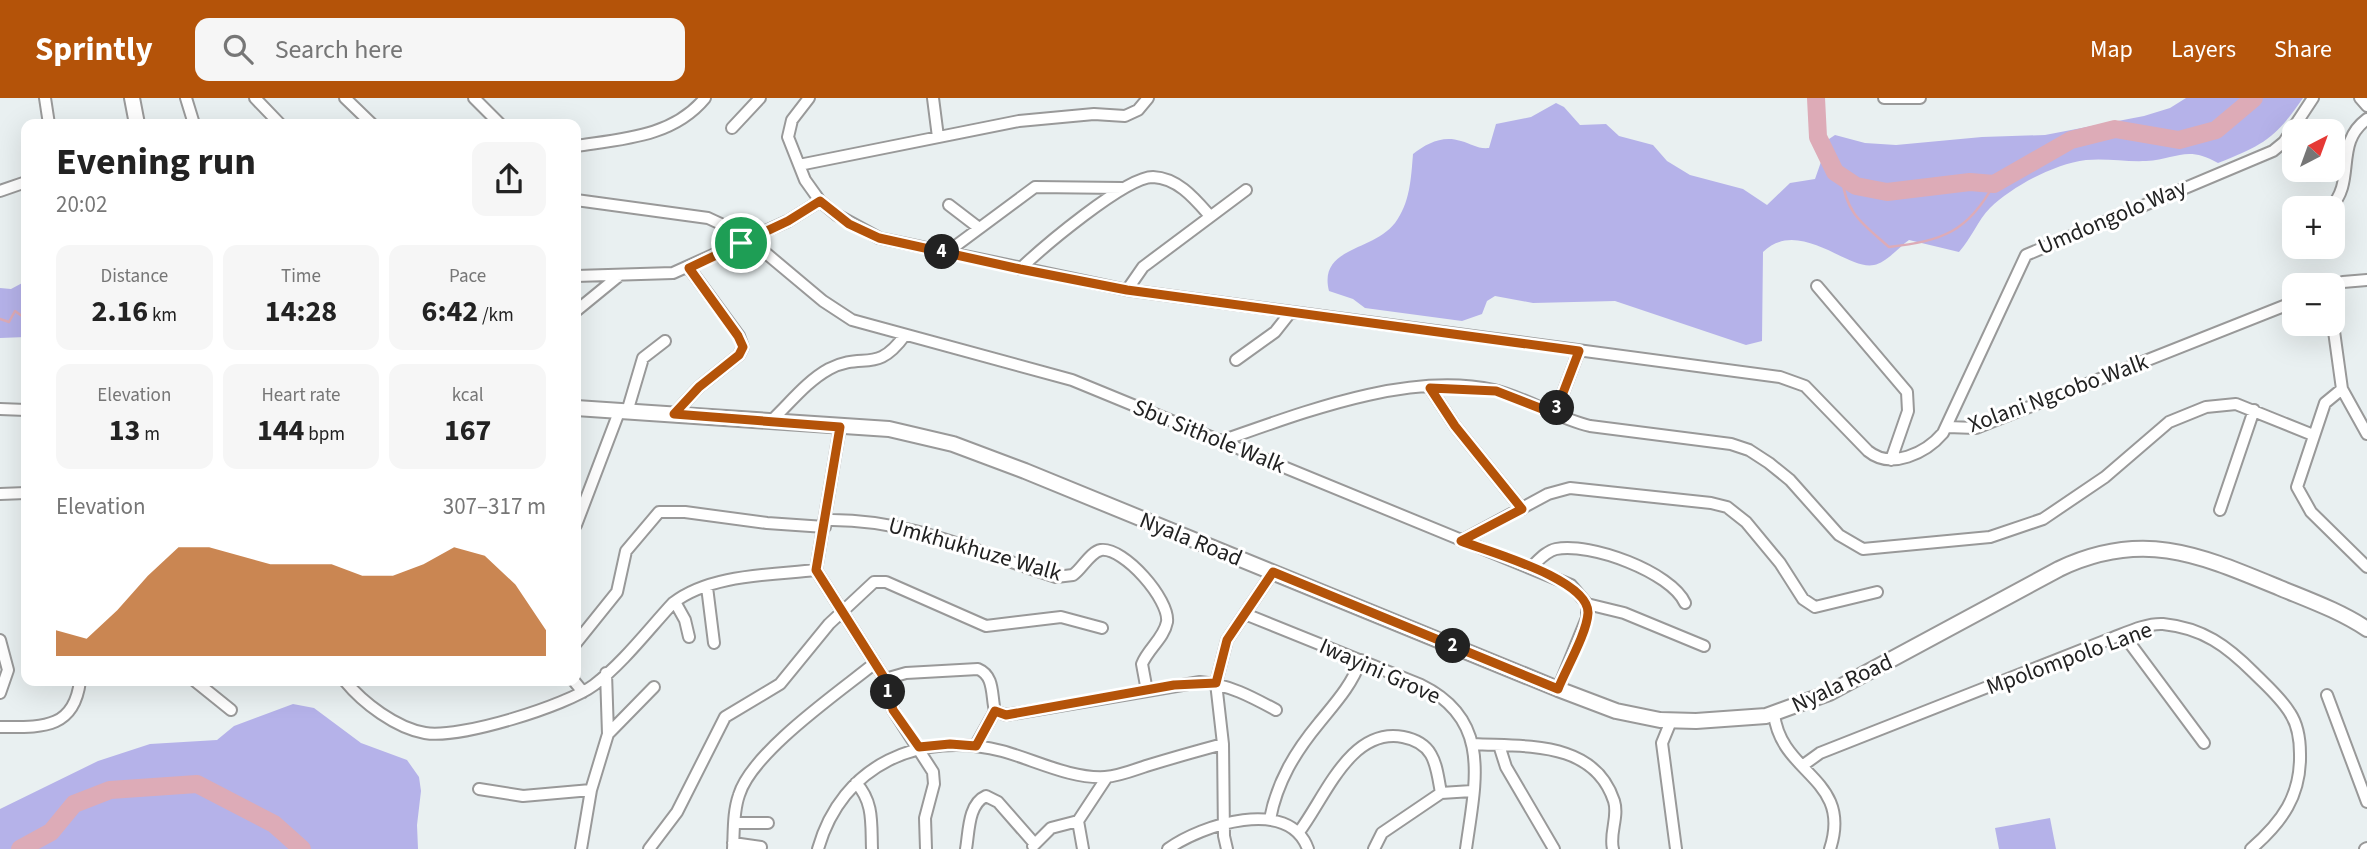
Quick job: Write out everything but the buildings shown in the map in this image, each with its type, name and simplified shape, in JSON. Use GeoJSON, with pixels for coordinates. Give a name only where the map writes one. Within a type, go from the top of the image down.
{"type":"FeatureCollection","features":[{"type":"Feature","properties":{"kind":"street"},"geometry":{"type":"LineString","coordinates":[[45,98],[48,119]]}},
{"type":"Feature","properties":{"kind":"street"},"geometry":{"type":"LineString","coordinates":[[132,98],[136,119]]}},
{"type":"Feature","properties":{"kind":"street"},"geometry":{"type":"LineString","coordinates":[[186,98],[192,119]]}},
{"type":"Feature","properties":{"kind":"street"},"geometry":{"type":"LineString","coordinates":[[256,98],[275,119]]}},
{"type":"Feature","properties":{"kind":"street"},"geometry":{"type":"LineString","coordinates":[[345,98],[367,119]]}},
{"type":"Feature","properties":{"kind":"street"},"geometry":{"type":"LineString","coordinates":[[474,98],[495,119]]}},
{"type":"Feature","properties":{"kind":"street"},"geometry":{"type":"LineString","coordinates":[[581,145],[663,130],[692,111],[705,98]]}},
{"type":"Feature","properties":{"kind":"street"},"geometry":{"type":"LineString","coordinates":[[732,128],[760,98]]}},
{"type":"Feature","properties":{"kind":"street"},"geometry":{"type":"LineString","coordinates":[[809,98],[789,127],[788,136],[799,165],[820,201],[863,232],[946,253],[1127,290],[1794,380],[1818,397],[1874,456],[1891,460],[1910,406],[1907,392],[1817,286]]}},
{"type":"Feature","properties":{"kind":"street"},"geometry":{"type":"LineString","coordinates":[[933,98],[938,137]]}},
{"type":"Feature","properties":{"kind":"street"},"geometry":{"type":"LineString","coordinates":[[799,165],[1018,121],[1094,114],[1125,116],[1138,110],[1148,98]]}},
{"type":"Feature","properties":{"kind":"street"},"geometry":{"type":"LineString","coordinates":[[1884,98],[1920,98]]}},
{"type":"Feature","properties":{"kind":"street","name":"Umdongolo Way"},"geometry":{"type":"LineString","coordinates":[[1947,427],[2026,255],[2273,151],[2284,142],[2313,98]]}},
{"type":"Feature","properties":{"kind":"street"},"geometry":{"type":"LineString","coordinates":[[2360,98],[2367,106]]}},
{"type":"Feature","properties":{"kind":"street"},"geometry":{"type":"LineString","coordinates":[[2336,196],[2343,183],[2348,140],[2353,131],[2367,119]]}},
{"type":"Feature","properties":{"kind":"street"},"geometry":{"type":"LineString","coordinates":[[1020,269],[1122,188],[1144,178],[1165,180],[1192,196],[1210,216]]}},
{"type":"Feature","properties":{"kind":"street"},"geometry":{"type":"LineString","coordinates":[[0,191],[21,184]]}},
{"type":"Feature","properties":{"kind":"street"},"geometry":{"type":"LineString","coordinates":[[946,253],[1035,187],[1122,188]]}},
{"type":"Feature","properties":{"kind":"street"},"geometry":{"type":"LineString","coordinates":[[1127,290],[1143,267],[1246,190]]}},
{"type":"Feature","properties":{"kind":"street","name":"Sbu Sithole Walk"},"geometry":{"type":"LineString","coordinates":[[581,201],[708,218],[745,241],[843,315],[905,335],[1048,372],[1571,585],[1587,604]]}},
{"type":"Feature","properties":{"kind":"street"},"geometry":{"type":"LineString","coordinates":[[581,276],[662,275],[689,268],[788,221],[820,201]]}},
{"type":"Feature","properties":{"kind":"street"},"geometry":{"type":"LineString","coordinates":[[949,205],[979,228]]}},
{"type":"Feature","properties":{"kind":"street"},"geometry":{"type":"LineString","coordinates":[[674,414],[699,387],[739,355],[743,347],[689,268]]}},
{"type":"Feature","properties":{"kind":"street"},"geometry":{"type":"LineString","coordinates":[[581,308],[620,275]]}},
{"type":"Feature","properties":{"kind":"street"},"geometry":{"type":"LineString","coordinates":[[2345,282],[2367,279]]}},
{"type":"Feature","properties":{"kind":"street","name":"Xolani Ngcobo Walk"},"geometry":{"type":"LineString","coordinates":[[1891,460],[1928,447],[1947,427],[1976,428],[2282,307]]}},
{"type":"Feature","properties":{"kind":"street"},"geometry":{"type":"LineString","coordinates":[[1236,360],[1275,332],[1290,313]]}},
{"type":"Feature","properties":{"kind":"street"},"geometry":{"type":"LineString","coordinates":[[772,420],[826,371],[844,364],[886,357],[905,335]]}},
{"type":"Feature","properties":{"kind":"street"},"geometry":{"type":"LineString","coordinates":[[2335,336],[2342,389],[2367,434]]}},
{"type":"Feature","properties":{"kind":"street"},"geometry":{"type":"LineString","coordinates":[[581,513],[643,358],[665,341]]}},
{"type":"Feature","properties":{"kind":"street"},"geometry":{"type":"LineString","coordinates":[[1555,414],[1579,351]]}},
{"type":"Feature","properties":{"kind":"street"},"geometry":{"type":"LineString","coordinates":[[1221,441],[1327,404],[1375,394],[1430,388],[1496,391],[1590,425],[1731,444],[1749,450],[1790,480],[1839,535],[1863,550],[1965,540],[2015,530],[2066,506],[2176,419],[2220,404],[2236,404],[2254,410],[2313,435]]}},
{"type":"Feature","properties":{"kind":"street"},"geometry":{"type":"LineString","coordinates":[[1430,388],[1455,426],[1522,509]]}},
{"type":"Feature","properties":{"kind":"street"},"geometry":{"type":"LineString","coordinates":[[2342,389],[2325,403],[2297,487],[2301,499],[2367,567]]}},
{"type":"Feature","properties":{"kind":"street","name":"Nyala Road"},"geometry":{"type":"LineString","coordinates":[[581,408],[889,429],[953,444],[1558,689],[1616,711],[1671,721],[1726,720],[1774,714],[1815,700],[2059,569],[2109,551],[2158,548],[2188,553],[2337,612],[2367,629]]}},
{"type":"Feature","properties":{"kind":"street"},"geometry":{"type":"LineString","coordinates":[[0,409],[21,410]]}},
{"type":"Feature","properties":{"kind":"street"},"geometry":{"type":"LineString","coordinates":[[2220,510],[2254,410]]}},
{"type":"Feature","properties":{"kind":"street"},"geometry":{"type":"LineString","coordinates":[[840,427],[816,570],[885,679],[893,710],[919,747],[934,780],[926,810],[926,849]]}},
{"type":"Feature","properties":{"kind":"street"},"geometry":{"type":"LineString","coordinates":[[1461,541],[1548,494],[1570,488],[1711,503],[1727,508],[1746,522],[1808,604],[1822,608],[1877,592]]}},
{"type":"Feature","properties":{"kind":"street"},"geometry":{"type":"LineString","coordinates":[[0,494],[21,493]]}},
{"type":"Feature","properties":{"kind":"street"},"geometry":{"type":"LineString","coordinates":[[581,637],[614,596],[626,551],[659,512],[685,512],[767,523],[826,523]]}},
{"type":"Feature","properties":{"kind":"street","name":"Umkhukhuze Walk"},"geometry":{"type":"LineString","coordinates":[[826,523],[861,519],[892,524],[937,535],[1056,577],[1073,575],[1097,552],[1106,551],[1138,572],[1166,607],[1165,628],[1142,664],[1147,691]]}},
{"type":"Feature","properties":{"kind":"street"},"geometry":{"type":"LineString","coordinates":[[1530,568],[1552,550],[1571,548],[1597,551],[1666,581],[1681,593],[1685,603]]}},
{"type":"Feature","properties":{"kind":"street"},"geometry":{"type":"LineString","coordinates":[[351,686],[376,709],[417,731],[433,734],[512,719],[583,692],[606,673],[675,602],[707,587],[738,579],[816,570]]}},
{"type":"Feature","properties":{"kind":"street"},"geometry":{"type":"LineString","coordinates":[[1227,849],[1223,744],[1216,683],[1224,649],[1273,572]]}},
{"type":"Feature","properties":{"kind":"street"},"geometry":{"type":"LineString","coordinates":[[664,849],[653,844],[677,812],[725,717],[779,684],[842,611],[880,581],[986,626],[1063,617],[1102,628]]}},
{"type":"Feature","properties":{"kind":"street"},"geometry":{"type":"LineString","coordinates":[[707,587],[714,643]]}},
{"type":"Feature","properties":{"kind":"street"},"geometry":{"type":"LineString","coordinates":[[675,602],[685,620],[689,637]]}},
{"type":"Feature","properties":{"kind":"street"},"geometry":{"type":"LineString","coordinates":[[1558,689],[1587,618],[1587,604],[1623,613],[1704,646]]}},
{"type":"Feature","properties":{"kind":"street","name":"Iwayini Grove"},"geometry":{"type":"LineString","coordinates":[[1245,614],[1421,685],[1450,702],[1462,717],[1474,744],[1466,849]]}},
{"type":"Feature","properties":{"kind":"street","name":"Mpolompolo Lane"},"geometry":{"type":"LineString","coordinates":[[1802,766],[1821,753],[2123,634],[2165,624],[2217,639],[2267,686],[2291,713],[2300,750],[2297,790],[2276,824],[2251,849]]}},
{"type":"Feature","properties":{"kind":"street"},"geometry":{"type":"LineString","coordinates":[[2123,634],[2204,743]]}},
{"type":"Feature","properties":{"kind":"street"},"geometry":{"type":"LineString","coordinates":[[0,640],[8,670],[0,694]]}},
{"type":"Feature","properties":{"kind":"street"},"geometry":{"type":"LineString","coordinates":[[1270,819],[1282,778],[1310,734],[1350,687],[1361,660]]}},
{"type":"Feature","properties":{"kind":"street"},"geometry":{"type":"LineString","coordinates":[[761,847],[733,846],[739,794],[759,761],[874,663]]}},
{"type":"Feature","properties":{"kind":"street"},"geometry":{"type":"LineString","coordinates":[[885,679],[906,673],[978,669],[987,674],[991,682],[995,711],[976,746]]}},
{"type":"Feature","properties":{"kind":"street"},"geometry":{"type":"LineString","coordinates":[[581,849],[591,790],[608,734],[606,673]]}},
{"type":"Feature","properties":{"kind":"street"},"geometry":{"type":"LineString","coordinates":[[995,711],[1006,715],[1200,682],[1216,683],[1276,710]]}},
{"type":"Feature","properties":{"kind":"street"},"geometry":{"type":"LineString","coordinates":[[0,727],[38,726],[61,719],[76,701],[79,686]]}},
{"type":"Feature","properties":{"kind":"street"},"geometry":{"type":"LineString","coordinates":[[201,686],[230,710]]}},
{"type":"Feature","properties":{"kind":"street"},"geometry":{"type":"LineString","coordinates":[[578,686],[583,692]]}},
{"type":"Feature","properties":{"kind":"street"},"geometry":{"type":"LineString","coordinates":[[608,734],[654,687]]}},
{"type":"Feature","properties":{"kind":"street"},"geometry":{"type":"LineString","coordinates":[[2326,695],[2367,802]]}},
{"type":"Feature","properties":{"kind":"street"},"geometry":{"type":"LineString","coordinates":[[1774,714],[1781,742],[1818,781],[1829,798],[1834,817],[1835,847]]}},
{"type":"Feature","properties":{"kind":"street"},"geometry":{"type":"LineString","coordinates":[[1671,721],[1662,743],[1676,849]]}},
{"type":"Feature","properties":{"kind":"street"},"geometry":{"type":"LineString","coordinates":[[1299,832],[1341,769],[1359,747],[1373,739],[1404,737],[1427,747],[1435,759],[1441,793]]}},
{"type":"Feature","properties":{"kind":"street"},"geometry":{"type":"LineString","coordinates":[[818,849],[828,822],[856,783],[879,765],[919,747],[950,744],[976,746],[1068,771],[1107,777],[1223,744]]}},
{"type":"Feature","properties":{"kind":"street"},"geometry":{"type":"LineString","coordinates":[[1474,744],[1558,749],[1592,769],[1614,802],[1613,849]]}},
{"type":"Feature","properties":{"kind":"street"},"geometry":{"type":"LineString","coordinates":[[1499,745],[1506,767],[1554,849]]}},
{"type":"Feature","properties":{"kind":"street"},"geometry":{"type":"LineString","coordinates":[[966,849],[975,803],[986,796],[998,802],[1033,846],[1051,828],[1078,821],[1107,777]]}},
{"type":"Feature","properties":{"kind":"street"},"geometry":{"type":"LineString","coordinates":[[856,783],[866,795],[871,809],[872,849]]}},
{"type":"Feature","properties":{"kind":"street"},"geometry":{"type":"LineString","coordinates":[[479,789],[523,796],[591,790]]}},
{"type":"Feature","properties":{"kind":"street"},"geometry":{"type":"LineString","coordinates":[[1374,849],[1382,833],[1441,793],[1472,791]]}},
{"type":"Feature","properties":{"kind":"street"},"geometry":{"type":"LineString","coordinates":[[1168,849],[1200,831],[1270,819],[1285,823],[1299,832],[1308,849]]}},
{"type":"Feature","properties":{"kind":"street"},"geometry":{"type":"LineString","coordinates":[[1078,821],[1083,849]]}},
{"type":"Feature","properties":{"kind":"street"},"geometry":{"type":"LineString","coordinates":[[734,823],[768,823]]}},
{"type":"Feature","properties":{"kind":"shaded area"},"geometry":{"type":"Polygon","coordinates":[[[2186,98],[2303,98],[2287,119],[2282,119],[2282,125],[2267,139],[2218,163],[2198,155],[2182,154],[2146,161],[2086,160],[2048,171],[2022,184],[1990,208],[1959,252],[1909,240],[1883,261],[1874,265],[1863,265],[1807,242],[1792,240],[1777,243],[1763,252],[1762,341],[1746,345],[1615,301],[1533,303],[1495,296],[1487,301],[1482,314],[1462,321],[1365,308],[1353,299],[1329,291],[1328,277],[1331,266],[1349,251],[1385,232],[1400,215],[1409,190],[1413,154],[1430,143],[1448,139],[1489,148],[1496,124],[1531,117],[1556,103],[1564,107],[1580,125],[1606,124],[1619,136],[1653,145],[1667,161],[1690,175],[1743,189],[1767,205],[1790,183],[1815,179],[1829,139],[1835,135],[1865,143],[1896,145],[1982,137],[2045,135],[2144,116],[2170,108],[2186,98]]]}},
{"type":"Feature","properties":{"kind":"shaded area"},"geometry":{"type":"Polygon","coordinates":[[[21,284],[21,337],[0,338],[0,288],[11,289],[21,284]]]}},
{"type":"Feature","properties":{"kind":"shaded area"},"geometry":{"type":"Polygon","coordinates":[[[293,704],[314,708],[361,743],[407,760],[419,777],[421,791],[417,825],[418,849],[0,849],[0,809],[98,761],[150,744],[217,740],[234,726],[293,704]]]}},
{"type":"Feature","properties":{"kind":"shaded area"},"geometry":{"type":"Polygon","coordinates":[[[2050,818],[2056,849],[1999,849],[1995,828],[2050,818]]]}},
{"type":"Feature","properties":{"kind":"waterway"},"geometry":{"type":"LineString","coordinates":[[1816,98],[1818,137],[1835,172],[1856,186],[1887,192],[1970,182],[1994,184],[2071,140],[2115,129],[2179,140],[2216,130],[2254,98]]}},
{"type":"Feature","properties":{"kind":"waterway"},"geometry":{"type":"LineString","coordinates":[[1842,178],[1852,210],[1864,225],[1889,247],[1924,241],[1952,231],[1974,213],[1994,184]]}},
{"type":"Feature","properties":{"kind":"waterway"},"geometry":{"type":"LineString","coordinates":[[0,319],[9,322],[15,311],[21,315]]}},
{"type":"Feature","properties":{"kind":"waterway"},"geometry":{"type":"LineString","coordinates":[[20,849],[51,832],[74,804],[110,790],[197,784],[274,824],[302,849]]}},
{"type":"Feature","properties":{"kind":"route"},"geometry":{"type":"LineString","coordinates":[[820,201],[849,224],[879,238],[1020,269],[1127,290],[1579,351],[1555,414],[1496,391],[1480,388],[1430,388],[1437,402],[1488,470],[1522,509],[1461,541],[1571,585],[1587,604],[1587,618],[1558,689],[1273,572],[1227,640],[1216,683],[1174,685],[1136,694],[1006,715],[995,711],[976,746],[950,744],[919,747],[893,710],[885,679],[816,570],[840,427],[674,414],[699,387],[742,351],[743,344],[738,336],[689,268],[741,243],[788,221],[820,201]]}}]}
